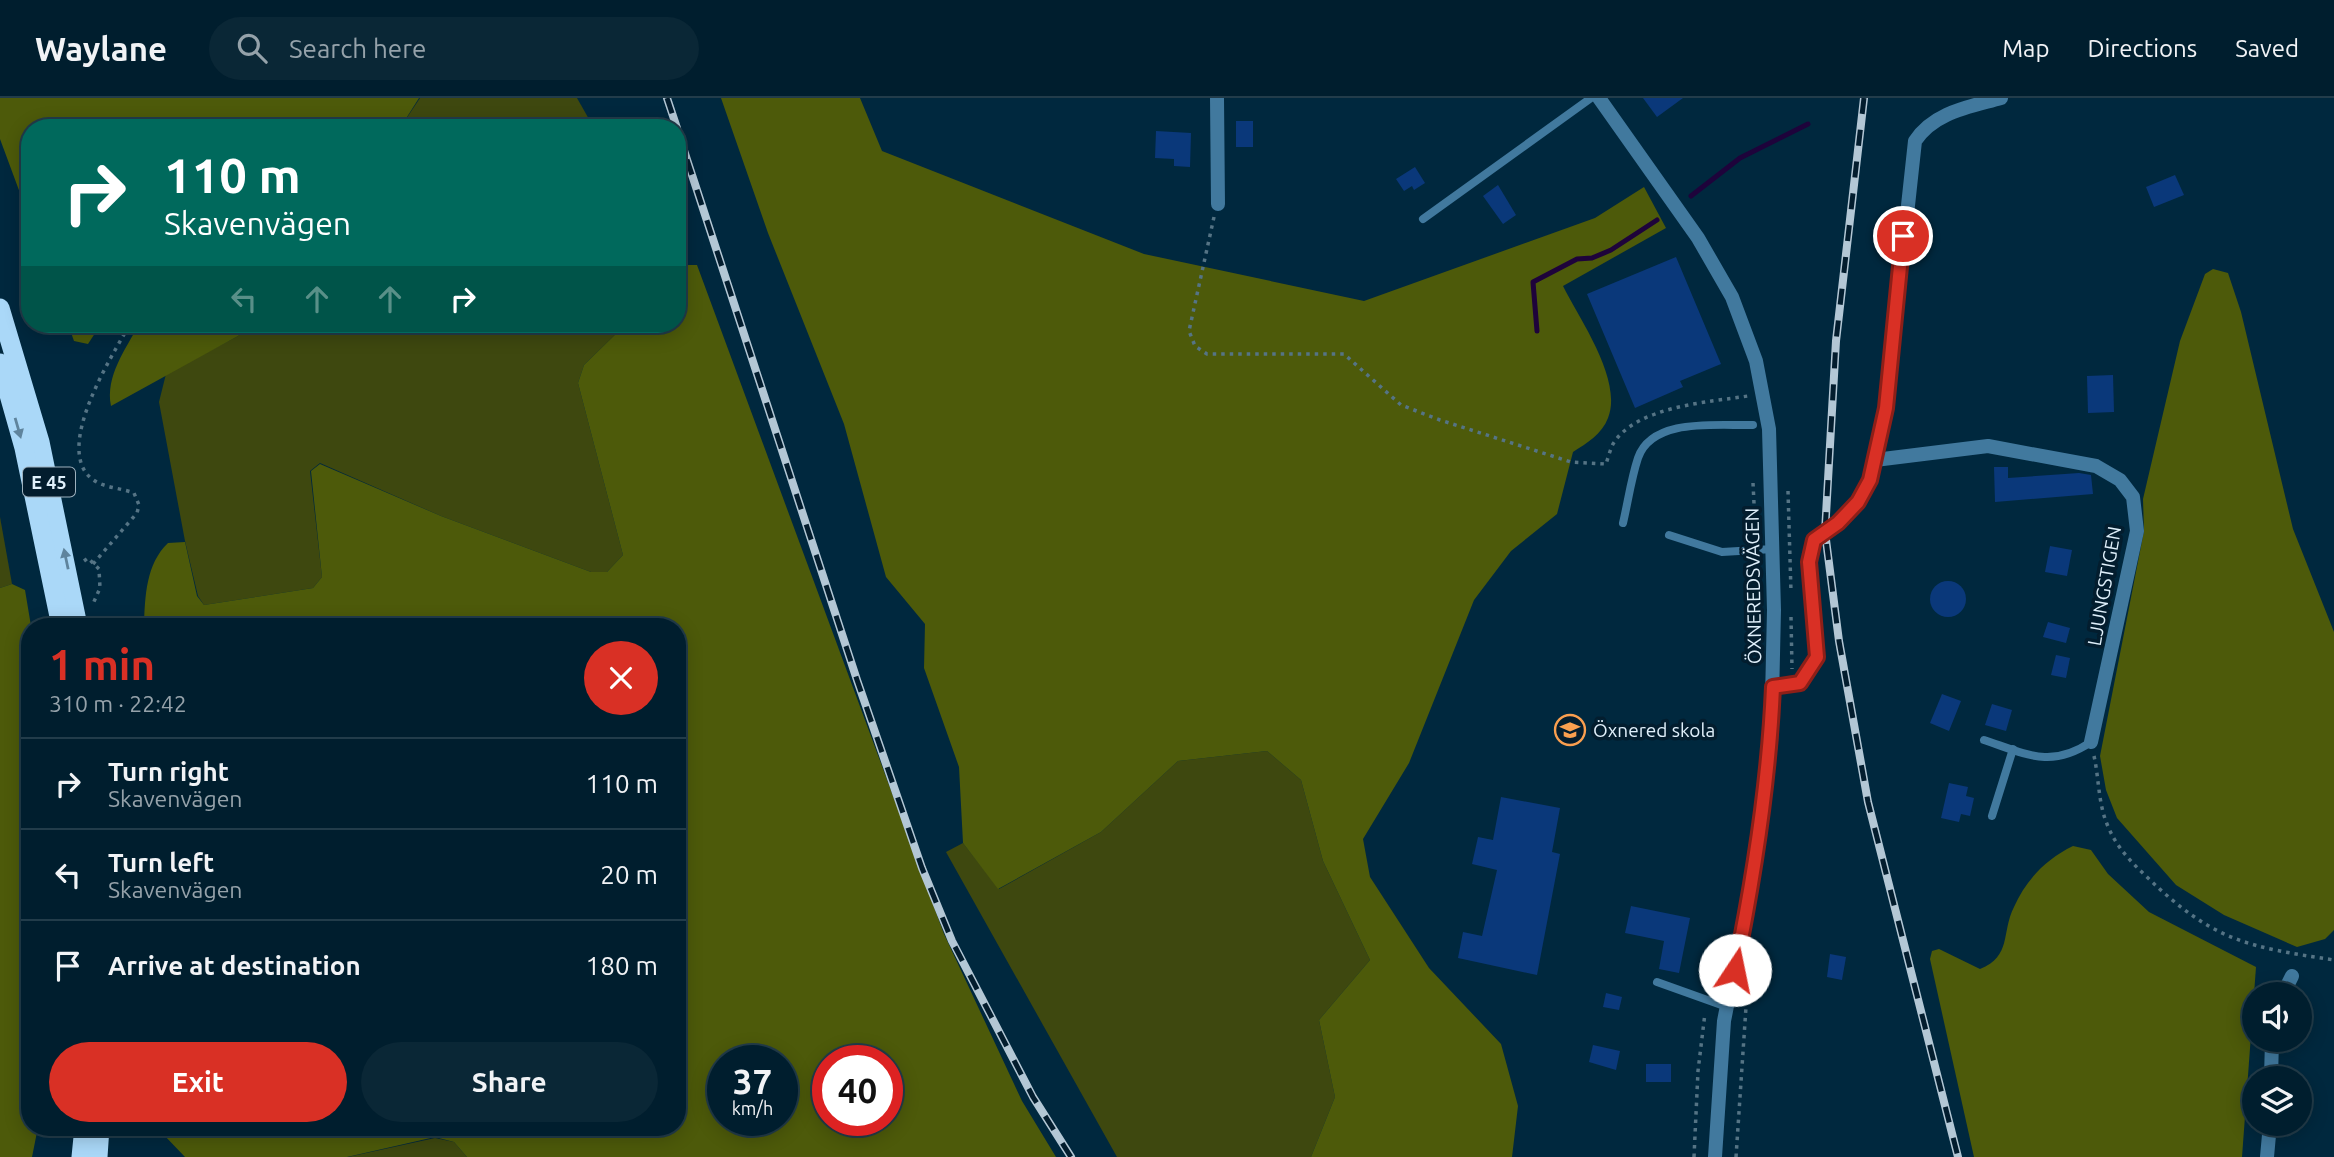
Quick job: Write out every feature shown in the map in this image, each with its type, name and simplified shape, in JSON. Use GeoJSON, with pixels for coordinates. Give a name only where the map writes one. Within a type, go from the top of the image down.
{"type":"FeatureCollection","features":[{"type":"Feature","properties":{"kind":"highway","name":"E 45"},"geometry":{"type":"LineString","coordinates":[[0,308],[40,442],[76,618]]}},
{"type":"Feature","properties":{"kind":"highway","name":"E 45"},"geometry":{"type":"LineString","coordinates":[[0,363],[30,474],[59,618]]}},
{"type":"Feature","properties":{"kind":"highway"},"geometry":{"type":"LineString","coordinates":[[81,1157],[83,1136]]}},
{"type":"Feature","properties":{"kind":"highway"},"geometry":{"type":"LineString","coordinates":[[98,1157],[99,1136]]}},
{"type":"Feature","properties":{"kind":"street"},"geometry":{"type":"LineString","coordinates":[[1217,98],[1217,204]]}},
{"type":"Feature","properties":{"kind":"street","name":"ÖXNEREDSVÄGEN"},"geometry":{"type":"LineString","coordinates":[[1599,98],[1698,238],[1732,297],[1756,361],[1769,429],[1773,687],[1771,743],[1761,821],[1727,1007],[1719,1072],[1715,1157]]}},
{"type":"Feature","properties":{"kind":"street"},"geometry":{"type":"LineString","coordinates":[[1773,687],[1792,686],[1804,679],[1817,657],[1809,562],[1811,547],[1814,540],[1838,523],[1858,502],[1870,480],[1886,408],[1915,141],[1925,126],[1938,118],[2001,98]]}},
{"type":"Feature","properties":{"kind":"street","name":"LJUNGSTIGEN"},"geometry":{"type":"LineString","coordinates":[[1875,460],[1987,446],[2096,466],[2120,480],[2133,497],[2137,531],[2091,742]]}},
{"type":"Feature","properties":{"kind":"street"},"geometry":{"type":"LineString","coordinates":[[2289,982],[2292,976]]}},
{"type":"Feature","properties":{"kind":"street"},"geometry":{"type":"LineString","coordinates":[[2267,1157],[2269,1136]]}},
{"type":"Feature","properties":{"kind":"lane"},"geometry":{"type":"LineString","coordinates":[[1423,219],[1591,98]]}},
{"type":"Feature","properties":{"kind":"lane"},"geometry":{"type":"LineString","coordinates":[[1623,523],[1639,456],[1648,442],[1662,432],[1680,429],[1753,425]]}},
{"type":"Feature","properties":{"kind":"lane"},"geometry":{"type":"LineString","coordinates":[[1669,535],[1722,552],[1769,550]]}},
{"type":"Feature","properties":{"kind":"lane"},"geometry":{"type":"LineString","coordinates":[[1984,740],[2037,756],[2059,757],[2071,755],[2091,742]]}},
{"type":"Feature","properties":{"kind":"lane"},"geometry":{"type":"LineString","coordinates":[[1992,816],[2014,749]]}},
{"type":"Feature","properties":{"kind":"lane"},"geometry":{"type":"LineString","coordinates":[[1657,982],[1727,1007]]}},
{"type":"Feature","properties":{"kind":"path"},"geometry":{"type":"LineString","coordinates":[[1217,204],[1189,331],[1195,346],[1207,354],[1343,354],[1401,405],[1440,421],[1571,462],[1606,464],[1614,443],[1624,433],[1668,410],[1693,402],[1748,396]]}},
{"type":"Feature","properties":{"kind":"path"},"geometry":{"type":"LineString","coordinates":[[93,564],[137,513],[139,505],[134,493],[94,480],[81,464],[79,450],[84,417],[104,371],[125,333]]}},
{"type":"Feature","properties":{"kind":"path"},"geometry":{"type":"LineString","coordinates":[[1746,385],[1753,425]]}},
{"type":"Feature","properties":{"kind":"path"},"geometry":{"type":"LineString","coordinates":[[1754,474],[1753,520],[1769,550]]}},
{"type":"Feature","properties":{"kind":"path"},"geometry":{"type":"LineString","coordinates":[[1787,481],[1792,686]]}},
{"type":"Feature","properties":{"kind":"path"},"geometry":{"type":"LineString","coordinates":[[2091,742],[2101,801],[2117,846],[2176,905],[2214,932],[2274,952],[2334,960]]}},
{"type":"Feature","properties":{"kind":"path"},"geometry":{"type":"LineString","coordinates":[[1736,1157],[1748,984]]}},
{"type":"Feature","properties":{"kind":"path"},"geometry":{"type":"LineString","coordinates":[[1694,1157],[1698,1071],[1705,1014],[1711,1002]]}},
{"type":"Feature","properties":{"kind":"green space"},"geometry":{"type":"Polygon","coordinates":[[[0,98],[419,98],[406,119],[21,119],[21,196],[0,139],[0,98]]]}},
{"type":"Feature","properties":{"kind":"green space"},"geometry":{"type":"Polygon","coordinates":[[[420,98],[577,98],[589,119],[406,119],[420,98]]]}},
{"type":"Feature","properties":{"kind":"green space"},"geometry":{"type":"Polygon","coordinates":[[[721,98],[860,98],[882,151],[1144,254],[1364,301],[1595,218],[1644,187],[1666,228],[1563,286],[1605,368],[1610,386],[1608,418],[1589,442],[1573,452],[1557,514],[1511,551],[1474,600],[1409,763],[1363,839],[1370,877],[1429,968],[1501,1044],[1518,1106],[1512,1157],[1311,1157],[1335,1097],[1319,1020],[1370,960],[1323,861],[1301,780],[1267,751],[1178,761],[1101,832],[998,889],[963,843],[959,767],[924,668],[925,624],[886,577],[844,424],[768,233],[721,98]]]}},
{"type":"Feature","properties":{"kind":"green space"},"geometry":{"type":"Polygon","coordinates":[[[686,265],[697,265],[944,934],[1022,1101],[1056,1157],[467,1157],[454,1142],[435,1137],[347,1157],[185,1157],[165,1136],[686,1136],[686,618],[144,618],[151,571],[168,543],[185,542],[197,596],[204,605],[313,588],[322,577],[311,471],[320,464],[441,516],[591,572],[607,572],[623,555],[578,383],[584,365],[617,333],[686,333],[686,265]]]}},
{"type":"Feature","properties":{"kind":"green space"},"geometry":{"type":"Polygon","coordinates":[[[2213,269],[2228,273],[2241,312],[2293,529],[2334,632],[2334,930],[2325,939],[2297,947],[2224,915],[2176,885],[2117,818],[2106,790],[2100,756],[2144,531],[2143,499],[2180,341],[2205,274],[2213,269]]]}},
{"type":"Feature","properties":{"kind":"green space"},"geometry":{"type":"Polygon","coordinates":[[[71,333],[95,333],[88,344],[74,341],[71,333]]]}},
{"type":"Feature","properties":{"kind":"green space"},"geometry":{"type":"Polygon","coordinates":[[[134,333],[242,333],[111,406],[111,384],[134,333]]]}},
{"type":"Feature","properties":{"kind":"green space"},"geometry":{"type":"Polygon","coordinates":[[[242,333],[617,333],[584,365],[578,383],[623,555],[607,572],[591,572],[441,516],[320,463],[310,471],[322,577],[313,588],[204,605],[198,596],[185,541],[159,402],[166,374],[242,333]]]}},
{"type":"Feature","properties":{"kind":"green space"},"geometry":{"type":"Polygon","coordinates":[[[0,517],[12,584],[0,588],[0,517]]]}},
{"type":"Feature","properties":{"kind":"green space"},"geometry":{"type":"Polygon","coordinates":[[[12,584],[25,590],[30,618],[21,618],[21,1136],[36,1136],[32,1157],[0,1157],[0,588],[12,584]]]}},
{"type":"Feature","properties":{"kind":"green space"},"geometry":{"type":"Polygon","coordinates":[[[1267,751],[1301,780],[1323,861],[1370,960],[1319,1020],[1335,1097],[1311,1157],[1117,1157],[946,852],[963,843],[999,889],[1101,832],[1178,761],[1267,751]]]}},
{"type":"Feature","properties":{"kind":"green space"},"geometry":{"type":"Polygon","coordinates":[[[2073,846],[2091,850],[2108,874],[2149,912],[2256,967],[2255,982],[2242,982],[2242,1052],[2250,1052],[2249,1066],[2242,1066],[2242,1157],[1974,1157],[1930,959],[1932,951],[1939,949],[1980,969],[1990,964],[2001,951],[2010,917],[2024,888],[2038,871],[2073,846]]]}},
{"type":"Feature","properties":{"kind":"green space"},"geometry":{"type":"Polygon","coordinates":[[[435,1138],[454,1142],[467,1157],[348,1157],[435,1138]]]}},
{"type":"Feature","properties":{"kind":"building"},"geometry":{"type":"Polygon","coordinates":[[[1643,98],[1683,98],[1657,117],[1643,98]]]}},
{"type":"Feature","properties":{"kind":"building"},"geometry":{"type":"Polygon","coordinates":[[[1236,121],[1253,121],[1253,147],[1236,147],[1236,121]]]}},
{"type":"Feature","properties":{"kind":"building"},"geometry":{"type":"Polygon","coordinates":[[[1156,131],[1191,133],[1190,167],[1174,166],[1174,159],[1155,158],[1156,131]]]}},
{"type":"Feature","properties":{"kind":"building"},"geometry":{"type":"Polygon","coordinates":[[[1415,167],[1425,183],[1414,190],[1412,186],[1404,191],[1396,179],[1415,167]]]}},
{"type":"Feature","properties":{"kind":"building"},"geometry":{"type":"Polygon","coordinates":[[[2175,175],[2184,195],[2154,207],[2146,187],[2175,175]]]}},
{"type":"Feature","properties":{"kind":"building"},"geometry":{"type":"Polygon","coordinates":[[[1498,185],[1516,215],[1503,224],[1483,196],[1498,185]]]}},
{"type":"Feature","properties":{"kind":"building"},"geometry":{"type":"Polygon","coordinates":[[[1676,257],[1721,364],[1680,381],[1683,387],[1635,408],[1587,294],[1676,257]]]}},
{"type":"Feature","properties":{"kind":"building"},"geometry":{"type":"Polygon","coordinates":[[[2113,375],[2114,412],[2088,413],[2087,376],[2113,375]]]}},
{"type":"Feature","properties":{"kind":"building"},"geometry":{"type":"Polygon","coordinates":[[[1994,467],[2008,467],[2008,478],[2079,473],[2091,475],[2093,494],[1995,502],[1994,467]]]}},
{"type":"Feature","properties":{"kind":"building"},"geometry":{"type":"Polygon","coordinates":[[[2050,546],[2072,550],[2067,576],[2045,572],[2050,546]]]}},
{"type":"Feature","properties":{"kind":"building"},"geometry":{"type":"Polygon","coordinates":[[[1948,581],[1961,586],[1966,599],[1961,612],[1948,617],[1935,612],[1930,599],[1935,586],[1948,581]]]}},
{"type":"Feature","properties":{"kind":"building"},"geometry":{"type":"Polygon","coordinates":[[[2048,622],[2070,628],[2066,643],[2043,637],[2048,622]]]}},
{"type":"Feature","properties":{"kind":"building"},"geometry":{"type":"Polygon","coordinates":[[[2056,655],[2070,658],[2066,678],[2051,675],[2056,655]]]}},
{"type":"Feature","properties":{"kind":"building"},"geometry":{"type":"Polygon","coordinates":[[[1942,694],[1961,701],[1949,731],[1930,723],[1942,694]]]}},
{"type":"Feature","properties":{"kind":"building"},"geometry":{"type":"Polygon","coordinates":[[[1992,704],[2012,710],[2006,731],[1985,725],[1992,704]]]}},
{"type":"Feature","properties":{"kind":"building"},"geometry":{"type":"Polygon","coordinates":[[[1949,783],[1968,787],[1966,796],[1974,798],[1970,816],[1961,814],[1959,822],[1941,818],[1949,783]]]}},
{"type":"Feature","properties":{"kind":"building"},"geometry":{"type":"Polygon","coordinates":[[[1501,797],[1560,808],[1552,852],[1560,854],[1537,975],[1458,958],[1463,932],[1482,936],[1497,870],[1472,864],[1478,837],[1493,840],[1501,797]]]}},
{"type":"Feature","properties":{"kind":"building"},"geometry":{"type":"Polygon","coordinates":[[[1631,906],[1690,918],[1679,973],[1659,969],[1664,941],[1625,933],[1631,906]]]}},
{"type":"Feature","properties":{"kind":"building"},"geometry":{"type":"Polygon","coordinates":[[[1830,954],[1846,957],[1842,980],[1827,977],[1830,954]]]}},
{"type":"Feature","properties":{"kind":"building"},"geometry":{"type":"Polygon","coordinates":[[[1606,993],[1622,997],[1619,1010],[1603,1007],[1606,993]]]}},
{"type":"Feature","properties":{"kind":"building"},"geometry":{"type":"Polygon","coordinates":[[[1593,1045],[1620,1051],[1616,1070],[1589,1062],[1593,1045]]]}},
{"type":"Feature","properties":{"kind":"building"},"geometry":{"type":"Polygon","coordinates":[[[1646,1064],[1671,1064],[1671,1082],[1646,1082],[1646,1064]]]}},
{"type":"Feature","properties":{"kind":"waterway"},"geometry":{"type":"LineString","coordinates":[[1691,196],[1740,158],[1808,124]]}},
{"type":"Feature","properties":{"kind":"waterway"},"geometry":{"type":"LineString","coordinates":[[1537,331],[1533,282],[1577,259],[1592,258],[1611,250],[1657,220]]}},
{"type":"Feature","properties":{"kind":"railway"},"geometry":{"type":"LineString","coordinates":[[667,98],[674,119]]}},
{"type":"Feature","properties":{"kind":"railway"},"geometry":{"type":"LineString","coordinates":[[1864,98],[1836,341],[1825,532],[1839,641],[1868,802],[1958,1157]]}},
{"type":"Feature","properties":{"kind":"railway"},"geometry":{"type":"LineString","coordinates":[[686,157],[857,680],[922,868],[952,941],[1033,1097],[1071,1157]]}},
{"type":"Feature","properties":{"kind":"place","name":"Öxnered skola"},"geometry":{"type":"Point","coordinates":[1570,730]}},
{"type":"Feature","properties":{"kind":"route"},"geometry":{"type":"LineString","coordinates":[[1735,970],[1761,821],[1771,743],[1773,687],[1800,683],[1811,670],[1817,657],[1809,562],[1811,547],[1814,540],[1838,523],[1858,502],[1870,480],[1886,408],[1898,317],[1903,236]]}}]}
